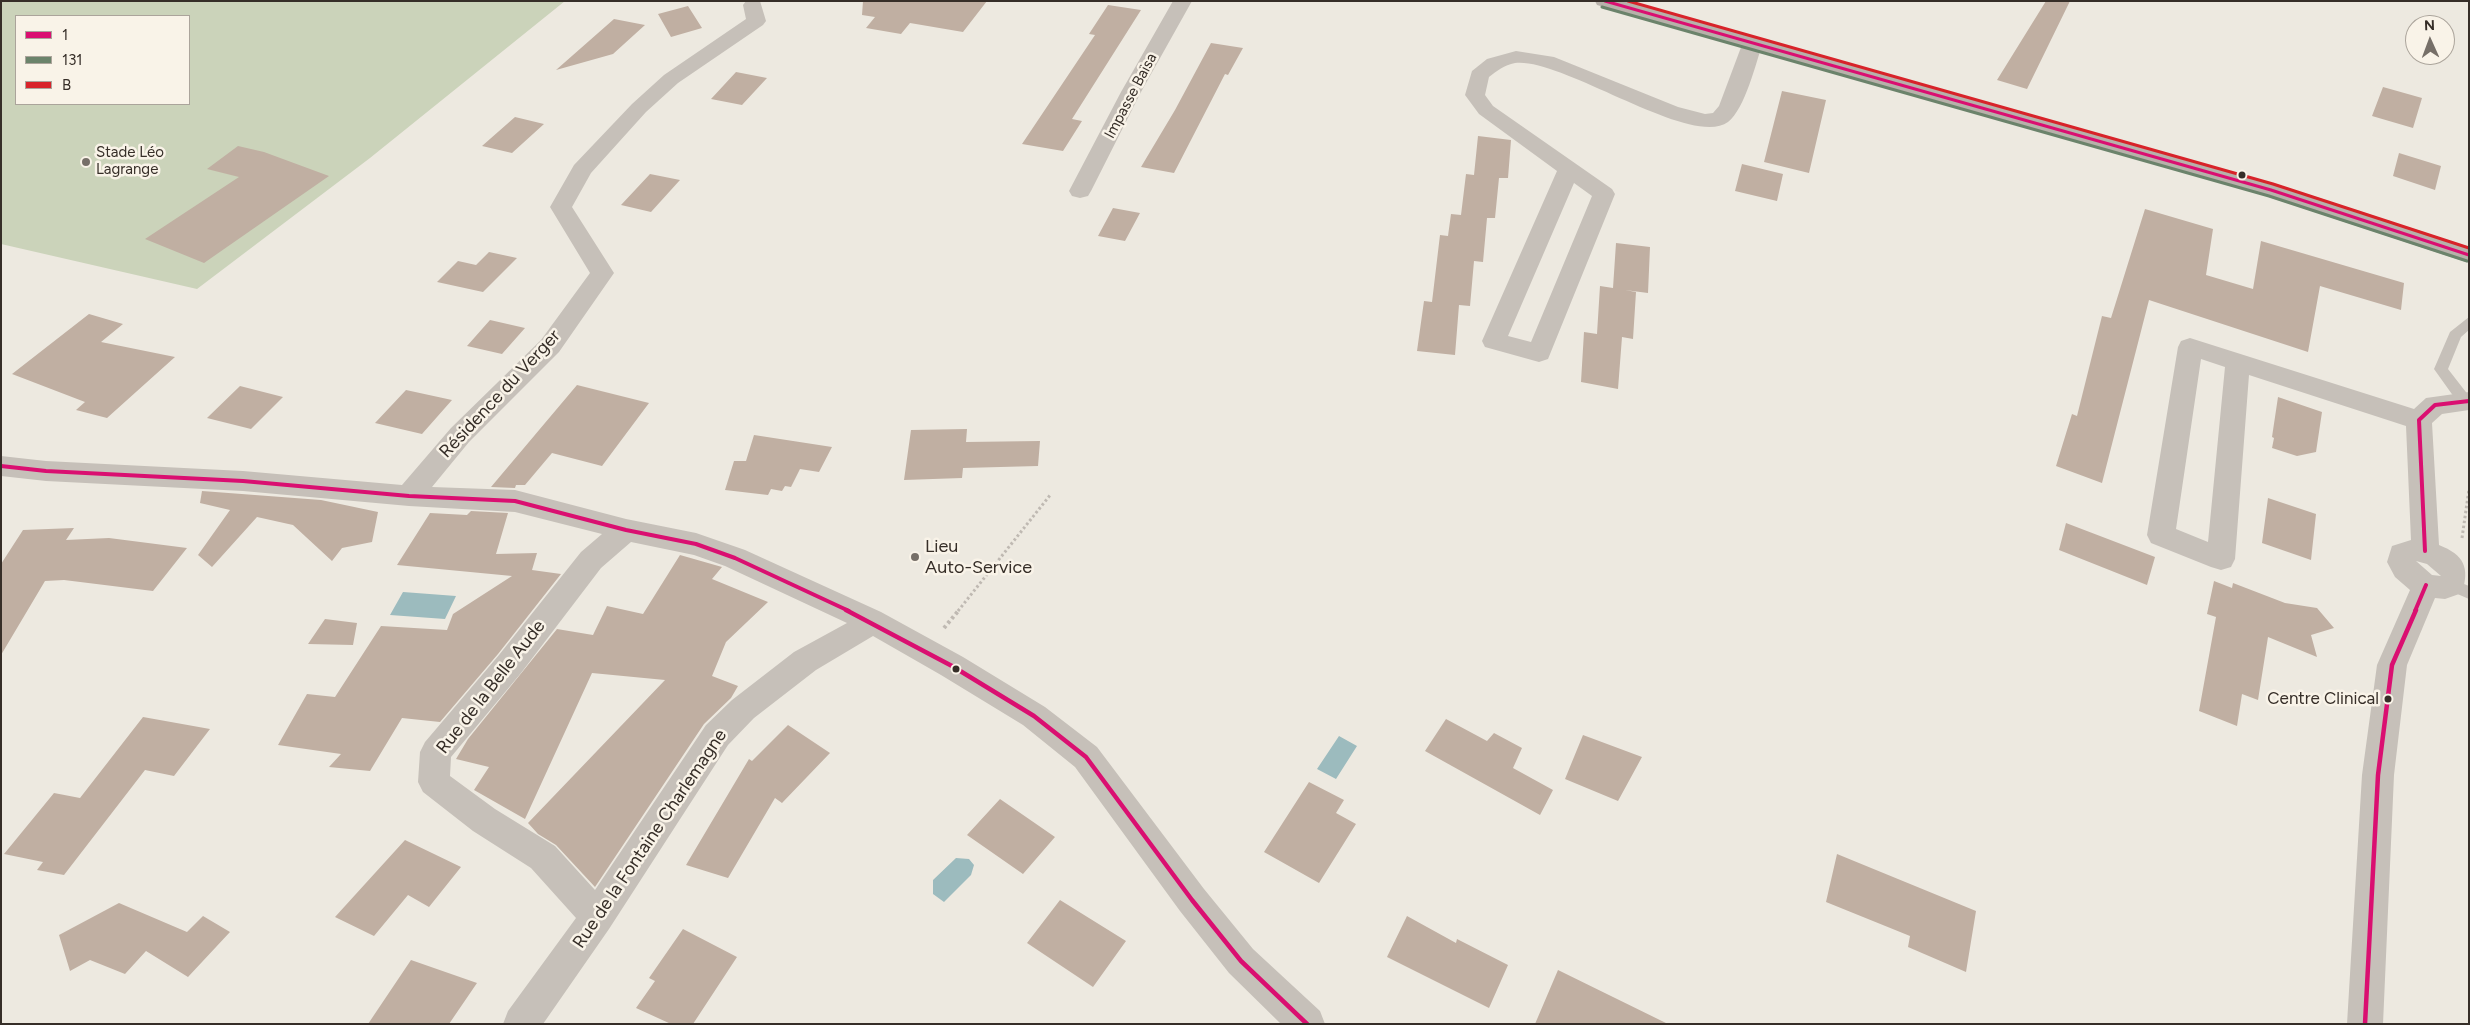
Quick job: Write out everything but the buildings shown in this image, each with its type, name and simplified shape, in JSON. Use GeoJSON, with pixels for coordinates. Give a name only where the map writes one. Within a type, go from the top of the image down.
{"type":"FeatureCollection","features":[{"type":"Feature","properties":{"kind":"main road"},"geometry":{"type":"LineString","coordinates":[[1604,1],[2271,190],[2469,239]]}},
{"type":"Feature","properties":{"kind":"main road"},"geometry":{"type":"LineString","coordinates":[[2271,190],[2469,255]]}},
{"type":"Feature","properties":{"kind":"street","name":"Impasse Baïsa"},"geometry":{"type":"LineString","coordinates":[[1080,191],[1131,92],[1183,1]]}},
{"type":"Feature","properties":{"kind":"street","name":"Résidence du Verger"},"geometry":{"type":"LineString","coordinates":[[409,496],[460,434],[550,346],[602,272],[560,207],[582,170],[640,108],[671,80],[756,21],[753,5]]}},
{"type":"Feature","properties":{"kind":"street"},"geometry":{"type":"LineString","coordinates":[[1569,168],[1494,341],[1540,353],[1604,194],[1569,168],[1486,110],[1475,95],[1479,75],[1494,64],[1516,57],[1548,61],[1671,112],[1705,120],[1720,118],[1729,108],[1753,42]]}},
{"type":"Feature","properties":{"kind":"street"},"geometry":{"type":"LineString","coordinates":[[2238,362],[2221,560],[2161,535],[2190,347],[2238,362],[2418,420]]}},
{"type":"Feature","properties":{"kind":"street"},"geometry":{"type":"LineString","coordinates":[[2418,420],[2435,405],[2466,400]]}},
{"type":"Feature","properties":{"kind":"street"},"geometry":{"type":"LineString","coordinates":[[2418,420],[2424,551],[2407,551],[2402,554],[2401,562],[2409,574],[2455,575]]}},
{"type":"Feature","properties":{"kind":"street"},"geometry":{"type":"LineString","coordinates":[[1,466],[46,471],[242,481],[409,496],[514,501],[626,530],[696,544],[735,558],[870,621],[925,651],[1012,702],[1086,757],[1192,900],[1241,961],[1307,1024]]}},
{"type":"Feature","properties":{"kind":"street","name":"Rue de la Belle Aude"},"geometry":{"type":"LineString","coordinates":[[597,917],[543,858],[484,820],[434,782],[436,752],[510,664],[591,560],[626,530]]}},
{"type":"Feature","properties":{"kind":"street"},"geometry":{"type":"LineString","coordinates":[[2365,1024],[2378,775],[2392,665],[2455,575]]}},
{"type":"Feature","properties":{"kind":"street","name":"Rue de la Fontaine Charlemagne"},"geometry":{"type":"LineString","coordinates":[[521,1024],[597,917],[717,736],[743,709],[805,661],[857,632],[870,621]]}},
{"type":"Feature","properties":{"kind":"lane"},"geometry":{"type":"LineString","coordinates":[[2466,400],[2441,369],[2455,335],[2469,322]]}},
{"type":"Feature","properties":{"kind":"path"},"geometry":{"type":"LineString","coordinates":[[2455,575],[2469,489]]}},
{"type":"Feature","properties":{"kind":"path"},"geometry":{"type":"LineString","coordinates":[[925,651],[1051,494]]}},
{"type":"Feature","properties":{"kind":"green space"},"geometry":{"type":"Polygon","coordinates":[[[1,1],[565,1],[370,158],[197,289],[1,244],[1,1]]]}},
{"type":"Feature","properties":{"kind":"water"},"geometry":{"type":"Polygon","coordinates":[[[403,592],[456,596],[445,619],[390,615],[403,592]]]}},
{"type":"Feature","properties":{"kind":"water"},"geometry":{"type":"Polygon","coordinates":[[[1339,736],[1357,746],[1336,779],[1317,769],[1339,736]]]}},
{"type":"Feature","properties":{"kind":"water"},"geometry":{"type":"Polygon","coordinates":[[[956,858],[969,859],[974,865],[971,875],[944,902],[933,894],[933,880],[956,858]]]}},
{"type":"Feature","properties":{"kind":"transit line","name":"1"},"geometry":{"type":"LineString","coordinates":[[1605,1],[2271,190],[2469,255]]}},
{"type":"Feature","properties":{"kind":"transit line","name":"B"},"geometry":{"type":"LineString","coordinates":[[1628,1],[2273,184],[2469,248]]}},
{"type":"Feature","properties":{"kind":"transit line","name":"131"},"geometry":{"type":"LineString","coordinates":[[1602,7],[2269,196],[2467,261]]}},
{"type":"Feature","properties":{"kind":"transit line","name":"1"},"geometry":{"type":"LineString","coordinates":[[2425,551],[2419,420],[2435,405],[2469,401]]}},
{"type":"Feature","properties":{"kind":"transit line","name":"1"},"geometry":{"type":"LineString","coordinates":[[1,466],[46,471],[243,481],[409,496],[515,501],[626,530],[696,544],[735,558],[871,621],[952,666],[1034,716],[1086,757],[1192,900],[1241,961],[1307,1024]]}},
{"type":"Feature","properties":{"kind":"transit line","name":"1"},"geometry":{"type":"LineString","coordinates":[[2365,1024],[2378,775],[2392,665],[2426,585]]}},
{"type":"Feature","properties":{"kind":"place","name":"Stade Léo Lagrange"},"geometry":{"type":"Point","coordinates":[86,162]}},
{"type":"Feature","properties":{"kind":"place","name":"Lieu Auto-Service"},"geometry":{"type":"Point","coordinates":[915,557]}},
{"type":"Feature","properties":{"kind":"place","name":"Centre Clinical"},"geometry":{"type":"Point","coordinates":[2388,699]}}]}
